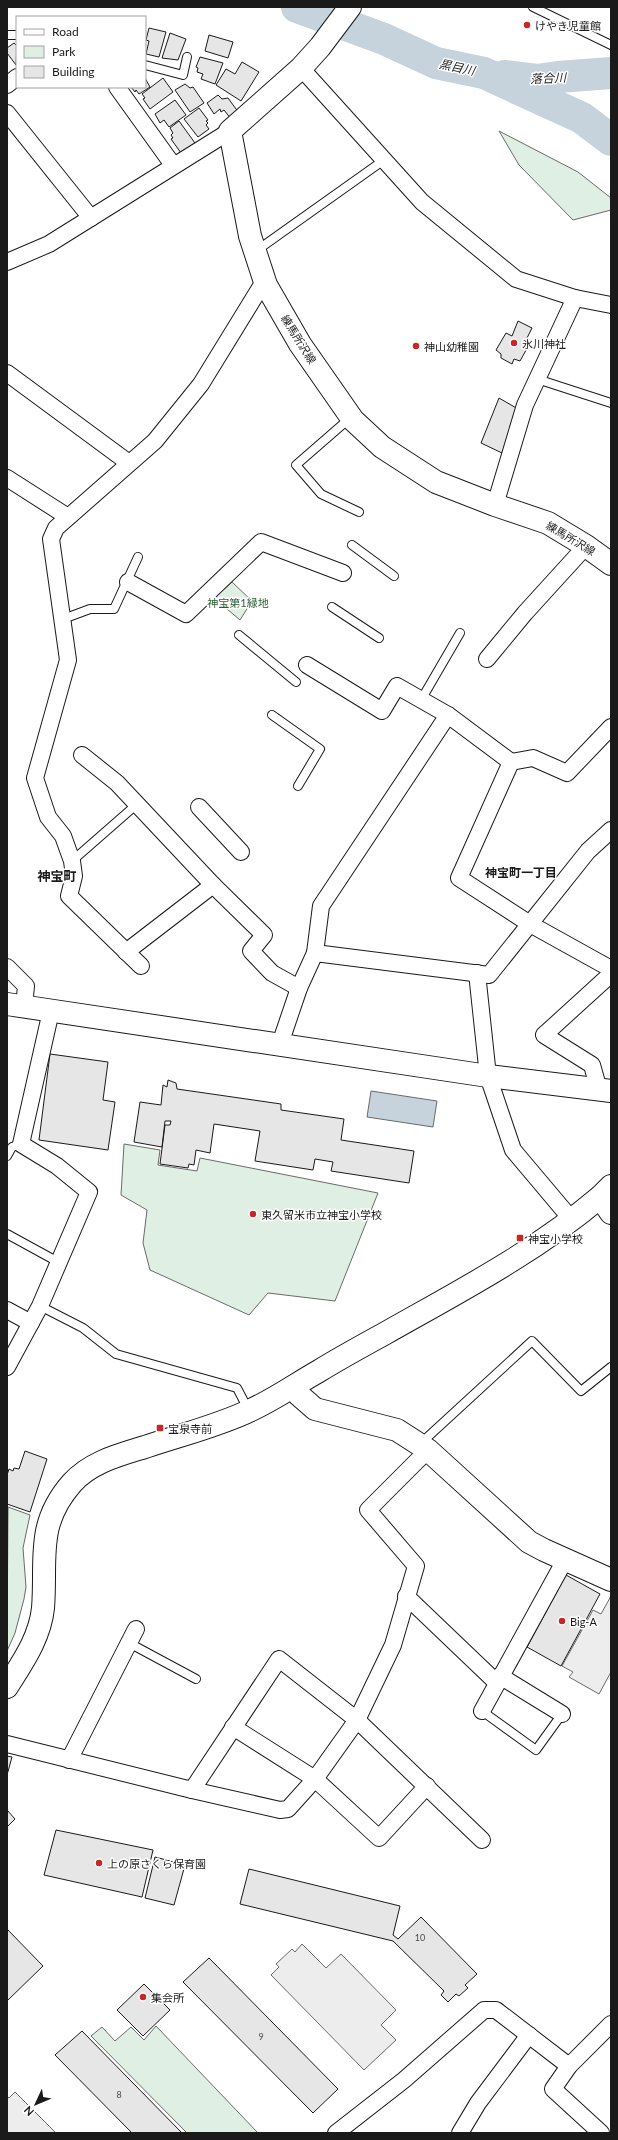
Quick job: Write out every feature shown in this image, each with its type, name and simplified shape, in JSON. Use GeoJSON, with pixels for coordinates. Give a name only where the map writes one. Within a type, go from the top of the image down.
{"type":"FeatureCollection","features":[{"type":"Feature","properties":{"kind":"street"},"geometry":{"type":"LineString","coordinates":[[9,259],[49,244],[173,165],[230,131],[300,68],[320,47],[350,7]]}},
{"type":"Feature","properties":{"kind":"street"},"geometry":{"type":"LineString","coordinates":[[300,68],[422,202],[516,279],[575,298],[611,305]]}},
{"type":"Feature","properties":{"kind":"street"},"geometry":{"type":"LineString","coordinates":[[7,85],[16,78]]}},
{"type":"Feature","properties":{"kind":"street"},"geometry":{"type":"LineString","coordinates":[[118,88],[173,165]]}},
{"type":"Feature","properties":{"kind":"street"},"geometry":{"type":"LineString","coordinates":[[7,114],[91,218]]}},
{"type":"Feature","properties":{"kind":"street","name":"練馬所沢線"},"geometry":{"type":"LineString","coordinates":[[230,131],[254,251],[266,285],[300,344],[351,417],[382,447],[436,482],[495,505],[548,523],[586,546],[611,564]]}},
{"type":"Feature","properties":{"kind":"street"},"geometry":{"type":"LineString","coordinates":[[141,966],[69,896],[74,876],[72,861],[63,836],[48,817],[35,778],[68,660],[51,539],[56,528],[155,441],[201,384],[260,288],[266,285]]}},
{"type":"Feature","properties":{"kind":"street"},"geometry":{"type":"LineString","coordinates":[[495,505],[525,405],[575,298]]}},
{"type":"Feature","properties":{"kind":"street"},"geometry":{"type":"LineString","coordinates":[[7,373],[129,463]]}},
{"type":"Feature","properties":{"kind":"street"},"geometry":{"type":"LineString","coordinates":[[7,478],[68,517]]}},
{"type":"Feature","properties":{"kind":"street"},"geometry":{"type":"LineString","coordinates":[[128,582],[186,614],[261,542],[343,573]]}},
{"type":"Feature","properties":{"kind":"street"},"geometry":{"type":"LineString","coordinates":[[487,659],[525,613],[586,546]]}},
{"type":"Feature","properties":{"kind":"street"},"geometry":{"type":"LineString","coordinates":[[307,665],[382,711],[397,686],[448,715],[512,762],[533,758],[567,773],[611,727]]}},
{"type":"Feature","properties":{"kind":"street"},"geometry":{"type":"LineString","coordinates":[[280,1044],[299,988],[315,953],[321,906],[448,715]]}},
{"type":"Feature","properties":{"kind":"street"},"geometry":{"type":"LineString","coordinates":[[82,755],[117,783],[136,805],[169,836],[213,884],[264,935],[251,950],[272,973],[299,988]]}},
{"type":"Feature","properties":{"kind":"street"},"geometry":{"type":"LineString","coordinates":[[512,762],[459,878],[530,924],[611,969]]}},
{"type":"Feature","properties":{"kind":"street"},"geometry":{"type":"LineString","coordinates":[[198,807],[241,852]]}},
{"type":"Feature","properties":{"kind":"street"},"geometry":{"type":"LineString","coordinates":[[315,953],[489,975],[588,851],[611,830]]}},
{"type":"Feature","properties":{"kind":"street"},"geometry":{"type":"LineString","coordinates":[[126,952],[213,884]]}},
{"type":"Feature","properties":{"kind":"street"},"geometry":{"type":"LineString","coordinates":[[7,967],[26,986],[16,1005],[488,1076],[605,1091]]}},
{"type":"Feature","properties":{"kind":"street"},"geometry":{"type":"LineString","coordinates":[[477,973],[488,1076],[513,1150],[572,1220]]}},
{"type":"Feature","properties":{"kind":"street"},"geometry":{"type":"LineString","coordinates":[[605,1091],[592,1065],[544,1035],[611,974]]}},
{"type":"Feature","properties":{"kind":"street"},"geometry":{"type":"LineString","coordinates":[[7,1367],[40,1306],[60,1263],[89,1192],[57,1166],[21,1144],[51,1011]]}},
{"type":"Feature","properties":{"kind":"street"},"geometry":{"type":"LineString","coordinates":[[7,1687],[33,1644],[39,1627],[43,1609],[42,1570],[46,1532],[61,1498],[73,1482],[90,1468],[108,1459],[220,1423],[249,1411],[516,1259],[572,1220],[607,1199]]}},
{"type":"Feature","properties":{"kind":"street"},"geometry":{"type":"LineString","coordinates":[[7,1310],[31,1323]]}},
{"type":"Feature","properties":{"kind":"street"},"geometry":{"type":"LineString","coordinates":[[293,1387],[299,1395],[315,1409],[397,1430],[424,1447],[529,1542],[611,1580]]}},
{"type":"Feature","properties":{"kind":"street"},"geometry":{"type":"LineString","coordinates":[[7,1744],[192,1790],[280,1810],[288,1809],[315,1779],[357,1720],[393,1645],[406,1596],[416,1566],[368,1510],[424,1447]]}},
{"type":"Feature","properties":{"kind":"street"},"geometry":{"type":"LineString","coordinates":[[482,1711],[498,1679],[565,1560]]}},
{"type":"Feature","properties":{"kind":"street"},"geometry":{"type":"LineString","coordinates":[[406,1596],[498,1679],[562,1714]]}},
{"type":"Feature","properties":{"kind":"street"},"geometry":{"type":"LineString","coordinates":[[69,1760],[136,1629]]}},
{"type":"Feature","properties":{"kind":"street"},"geometry":{"type":"LineString","coordinates":[[192,1790],[279,1659],[357,1720],[482,1840]]}},
{"type":"Feature","properties":{"kind":"street"},"geometry":{"type":"LineString","coordinates":[[233,1727],[315,1779],[379,1838],[427,1786]]}},
{"type":"Feature","properties":{"kind":"street"},"geometry":{"type":"LineString","coordinates":[[336,2133],[404,2080],[484,2010],[496,2010],[569,2066]]}},
{"type":"Feature","properties":{"kind":"street"},"geometry":{"type":"LineString","coordinates":[[601,2133],[553,2089],[569,2066],[611,2024]]}},
{"type":"Feature","properties":{"kind":"street"},"geometry":{"type":"LineString","coordinates":[[460,2133],[478,2103],[529,2035]]}},
{"type":"Feature","properties":{"kind":"lane"},"geometry":{"type":"LineString","coordinates":[[534,7],[611,45]]}},
{"type":"Feature","properties":{"kind":"lane"},"geometry":{"type":"LineString","coordinates":[[146,65],[183,75],[187,58]]}},
{"type":"Feature","properties":{"kind":"lane"},"geometry":{"type":"LineString","coordinates":[[254,251],[259,250],[384,160]]}},
{"type":"Feature","properties":{"kind":"lane"},"geometry":{"type":"LineString","coordinates":[[537,379],[611,403]]}},
{"type":"Feature","properties":{"kind":"lane"},"geometry":{"type":"LineString","coordinates":[[351,417],[296,465],[321,494],[359,512]]}},
{"type":"Feature","properties":{"kind":"lane"},"geometry":{"type":"LineString","coordinates":[[352,545],[394,576]]}},
{"type":"Feature","properties":{"kind":"lane"},"geometry":{"type":"LineString","coordinates":[[63,619],[90,609],[114,609],[128,582],[138,557]]}},
{"type":"Feature","properties":{"kind":"lane"},"geometry":{"type":"LineString","coordinates":[[332,607],[379,638]]}},
{"type":"Feature","properties":{"kind":"lane"},"geometry":{"type":"LineString","coordinates":[[421,700],[460,633]]}},
{"type":"Feature","properties":{"kind":"lane"},"geometry":{"type":"LineString","coordinates":[[239,635],[296,682]]}},
{"type":"Feature","properties":{"kind":"lane"},"geometry":{"type":"LineString","coordinates":[[272,715],[320,749],[298,786]]}},
{"type":"Feature","properties":{"kind":"lane"},"geometry":{"type":"LineString","coordinates":[[72,861],[136,805]]}},
{"type":"Feature","properties":{"kind":"lane"},"geometry":{"type":"LineString","coordinates":[[7,1156],[12,1147],[21,1144]]}},
{"type":"Feature","properties":{"kind":"lane"},"geometry":{"type":"LineString","coordinates":[[7,1234],[60,1263]]}},
{"type":"Feature","properties":{"kind":"lane"},"geometry":{"type":"LineString","coordinates":[[40,1306],[84,1328],[116,1354],[237,1388],[249,1411]]}},
{"type":"Feature","properties":{"kind":"lane"},"geometry":{"type":"LineString","coordinates":[[424,1447],[532,1341],[581,1391],[611,1367]]}},
{"type":"Feature","properties":{"kind":"lane"},"geometry":{"type":"LineString","coordinates":[[129,1643],[196,1679]]}},
{"type":"Feature","properties":{"kind":"lane"},"geometry":{"type":"LineString","coordinates":[[482,1711],[536,1750],[562,1714]]}},
{"type":"Feature","properties":{"kind":"green space"},"geometry":{"type":"Polygon","coordinates":[[[499,131],[578,172],[611,198],[611,210],[573,220],[519,165],[499,131]]]}},
{"type":"Feature","properties":{"kind":"green space","name":"神宝第1緑地"},"geometry":{"type":"Polygon","coordinates":[[[232,582],[252,601],[240,620],[214,598],[232,582]]]}},
{"type":"Feature","properties":{"kind":"green space"},"geometry":{"type":"Polygon","coordinates":[[[124,1144],[160,1150],[158,1165],[197,1171],[200,1158],[378,1193],[335,1301],[268,1293],[249,1315],[150,1270],[143,1243],[147,1210],[121,1195],[124,1144]]]}},
{"type":"Feature","properties":{"kind":"green space"},"geometry":{"type":"Polygon","coordinates":[[[8,1507],[30,1515],[23,1548],[26,1587],[24,1599],[15,1633],[7,1651],[8,1507]]]}},
{"type":"Feature","properties":{"kind":"green space"},"geometry":{"type":"Polygon","coordinates":[[[156,2026],[258,2133],[187,2133],[91,2036],[102,2027],[115,2041],[131,2027],[144,2040],[156,2026]]]}},
{"type":"Feature","properties":{"kind":"shaded area"},"geometry":{"type":"Polygon","coordinates":[[[371,1091],[437,1101],[433,1127],[367,1117],[371,1091]]]}},
{"type":"Feature","properties":{"kind":"shaded area"},"geometry":{"type":"Polygon","coordinates":[[[611,1596],[611,1672],[599,1694],[569,1677],[573,1672],[562,1666],[593,1610],[601,1614],[611,1596]]]}},
{"type":"Feature","properties":{"kind":"shaded area"},"geometry":{"type":"Polygon","coordinates":[[[302,1944],[326,1968],[341,1954],[396,2010],[381,2025],[396,2040],[364,2070],[271,1975],[279,1967],[276,1964],[292,1949],[295,1952],[302,1944]]]}},
{"type":"Feature","properties":{"kind":"shaded area"},"geometry":{"type":"Polygon","coordinates":[[[15,2092],[56,2133],[7,2133],[7,2096],[9,2098],[15,2092]]]}},
{"type":"Feature","properties":{"kind":"building"},"geometry":{"type":"Polygon","coordinates":[[[149,28],[166,32],[159,57],[146,54],[149,41],[146,40],[149,28]]]}},
{"type":"Feature","properties":{"kind":"building"},"geometry":{"type":"Polygon","coordinates":[[[170,33],[186,39],[178,60],[162,58],[170,33]]]}},
{"type":"Feature","properties":{"kind":"building"},"geometry":{"type":"Polygon","coordinates":[[[209,35],[233,42],[228,58],[205,51],[209,35]]]}},
{"type":"Feature","properties":{"kind":"building"},"geometry":{"type":"Polygon","coordinates":[[[14,43],[16,45],[16,65],[7,53],[7,48],[14,43]]]}},
{"type":"Feature","properties":{"kind":"building"},"geometry":{"type":"Polygon","coordinates":[[[200,57],[223,63],[215,84],[201,79],[203,74],[197,72],[198,68],[196,67],[200,57]]]}},
{"type":"Feature","properties":{"kind":"building"},"geometry":{"type":"Polygon","coordinates":[[[242,62],[259,72],[241,101],[216,85],[226,69],[235,74],[242,62]]]}},
{"type":"Feature","properties":{"kind":"building"},"geometry":{"type":"Polygon","coordinates":[[[163,78],[173,92],[150,109],[143,99],[145,98],[142,94],[163,78]]]}},
{"type":"Feature","properties":{"kind":"building"},"geometry":{"type":"Polygon","coordinates":[[[146,80],[150,87],[139,94],[136,90],[135,92],[132,88],[146,88],[146,80]]]}},
{"type":"Feature","properties":{"kind":"building"},"geometry":{"type":"Polygon","coordinates":[[[185,84],[190,88],[193,87],[204,103],[190,112],[175,90],[185,84]]]}},
{"type":"Feature","properties":{"kind":"building"},"geometry":{"type":"Polygon","coordinates":[[[218,95],[222,99],[228,98],[239,113],[231,119],[224,110],[221,112],[220,109],[214,114],[207,103],[218,95]]]}},
{"type":"Feature","properties":{"kind":"building"},"geometry":{"type":"Polygon","coordinates":[[[175,100],[186,115],[169,127],[164,120],[160,123],[155,114],[175,100]]]}},
{"type":"Feature","properties":{"kind":"building"},"geometry":{"type":"Polygon","coordinates":[[[199,108],[208,120],[206,121],[208,123],[206,125],[209,129],[198,137],[184,119],[199,108]]]}},
{"type":"Feature","properties":{"kind":"building"},"geometry":{"type":"Polygon","coordinates":[[[179,121],[195,143],[181,153],[171,139],[173,138],[171,135],[173,133],[170,128],[179,121]]]}},
{"type":"Feature","properties":{"kind":"building","name":"氷川神社"},"geometry":{"type":"Polygon","coordinates":[[[518,321],[532,328],[525,342],[529,345],[520,361],[514,359],[512,364],[501,358],[501,354],[496,350],[506,333],[512,336],[518,321]]]}},
{"type":"Feature","properties":{"kind":"building"},"geometry":{"type":"Polygon","coordinates":[[[499,398],[518,409],[502,453],[481,443],[499,398]]]}},
{"type":"Feature","properties":{"kind":"building"},"geometry":{"type":"Polygon","coordinates":[[[50,1054],[108,1062],[103,1100],[115,1102],[108,1150],[39,1140],[50,1054]]]}},
{"type":"Feature","properties":{"kind":"building"},"geometry":{"type":"Polygon","coordinates":[[[168,1080],[176,1083],[177,1089],[281,1104],[281,1110],[344,1119],[341,1140],[414,1151],[409,1183],[331,1171],[333,1162],[315,1159],[313,1170],[255,1161],[260,1131],[214,1124],[210,1153],[196,1150],[194,1165],[189,1164],[188,1168],[160,1164],[165,1125],[170,1125],[171,1121],[165,1121],[162,1147],[134,1142],[140,1102],[161,1105],[163,1085],[167,1087],[168,1080]]]}},
{"type":"Feature","properties":{"kind":"building"},"geometry":{"type":"Polygon","coordinates":[[[25,1451],[47,1459],[30,1512],[7,1504],[7,1475],[9,1469],[13,1471],[14,1468],[19,1469],[25,1451]]]}},
{"type":"Feature","properties":{"kind":"building"},"geometry":{"type":"Polygon","coordinates":[[[566,1575],[600,1594],[561,1666],[527,1647],[566,1575]]]}},
{"type":"Feature","properties":{"kind":"building"},"geometry":{"type":"Polygon","coordinates":[[[7,1756],[12,1757],[7,1775],[7,1756]]]}},
{"type":"Feature","properties":{"kind":"building"},"geometry":{"type":"Polygon","coordinates":[[[7,1810],[15,1819],[7,1827],[7,1810]]]}},
{"type":"Feature","properties":{"kind":"building"},"geometry":{"type":"Polygon","coordinates":[[[56,1830],[153,1850],[142,1897],[44,1875],[56,1830]]]}},
{"type":"Feature","properties":{"kind":"building"},"geometry":{"type":"Polygon","coordinates":[[[155,1857],[185,1865],[174,1905],[145,1898],[155,1857]]]}},
{"type":"Feature","properties":{"kind":"building"},"geometry":{"type":"Polygon","coordinates":[[[249,1869],[400,1906],[393,1935],[398,1939],[421,1917],[477,1974],[465,1985],[468,1988],[459,1996],[456,1994],[448,2002],[441,1995],[444,1991],[393,1941],[240,1904],[249,1869]]]}},
{"type":"Feature","properties":{"kind":"building"},"geometry":{"type":"Polygon","coordinates":[[[7,1929],[43,1966],[7,2001],[7,1929]]]}},
{"type":"Feature","properties":{"kind":"building"},"geometry":{"type":"Polygon","coordinates":[[[209,1958],[338,2089],[313,2113],[183,1982],[209,1958]]]}},
{"type":"Feature","properties":{"kind":"building","name":"集会所"},"geometry":{"type":"Polygon","coordinates":[[[144,1984],[170,2010],[143,2036],[117,2010],[144,1984]]]}},
{"type":"Feature","properties":{"kind":"building"},"geometry":{"type":"Polygon","coordinates":[[[82,2031],[182,2133],[132,2133],[55,2055],[82,2031]]]}},
{"type":"Feature","properties":{"kind":"waterway","name":"黒目川"},"geometry":{"type":"LineString","coordinates":[[297,7],[384,39],[436,63],[484,73],[582,118],[611,140]]}},
{"type":"Feature","properties":{"kind":"waterway","name":"落合川"},"geometry":{"type":"LineString","coordinates":[[505,76],[537,80],[611,73]]}},
{"type":"Feature","properties":{"kind":"place","name":"けやき児童館"},"geometry":{"type":"Point","coordinates":[527,25]}},
{"type":"Feature","properties":{"kind":"place","name":"氷川神社"},"geometry":{"type":"Point","coordinates":[514,343]}},
{"type":"Feature","properties":{"kind":"place","name":"神山幼稚園"},"geometry":{"type":"Point","coordinates":[416,346]}},
{"type":"Feature","properties":{"kind":"place","name":"東久留米市立神宝小学校"},"geometry":{"type":"Point","coordinates":[253,1214]}},
{"type":"Feature","properties":{"kind":"place","name":"神宝小学校"},"geometry":{"type":"Point","coordinates":[520,1238]}},
{"type":"Feature","properties":{"kind":"place","name":"宝泉寺前"},"geometry":{"type":"Point","coordinates":[160,1428]}},
{"type":"Feature","properties":{"kind":"place","name":"Big-A"},"geometry":{"type":"Point","coordinates":[562,1621]}},
{"type":"Feature","properties":{"kind":"place","name":"上の原さくら保育園"},"geometry":{"type":"Point","coordinates":[99,1863]}},
{"type":"Feature","properties":{"kind":"place","name":"集会所"},"geometry":{"type":"Point","coordinates":[143,1997]}},
{"type":"Feature","properties":{"kind":"district","name":"神宝町一丁目"},"geometry":{"type":"Point","coordinates":[521,872]}},
{"type":"Feature","properties":{"kind":"district","name":"神宝町"},"geometry":{"type":"Point","coordinates":[57,876]}}]}
